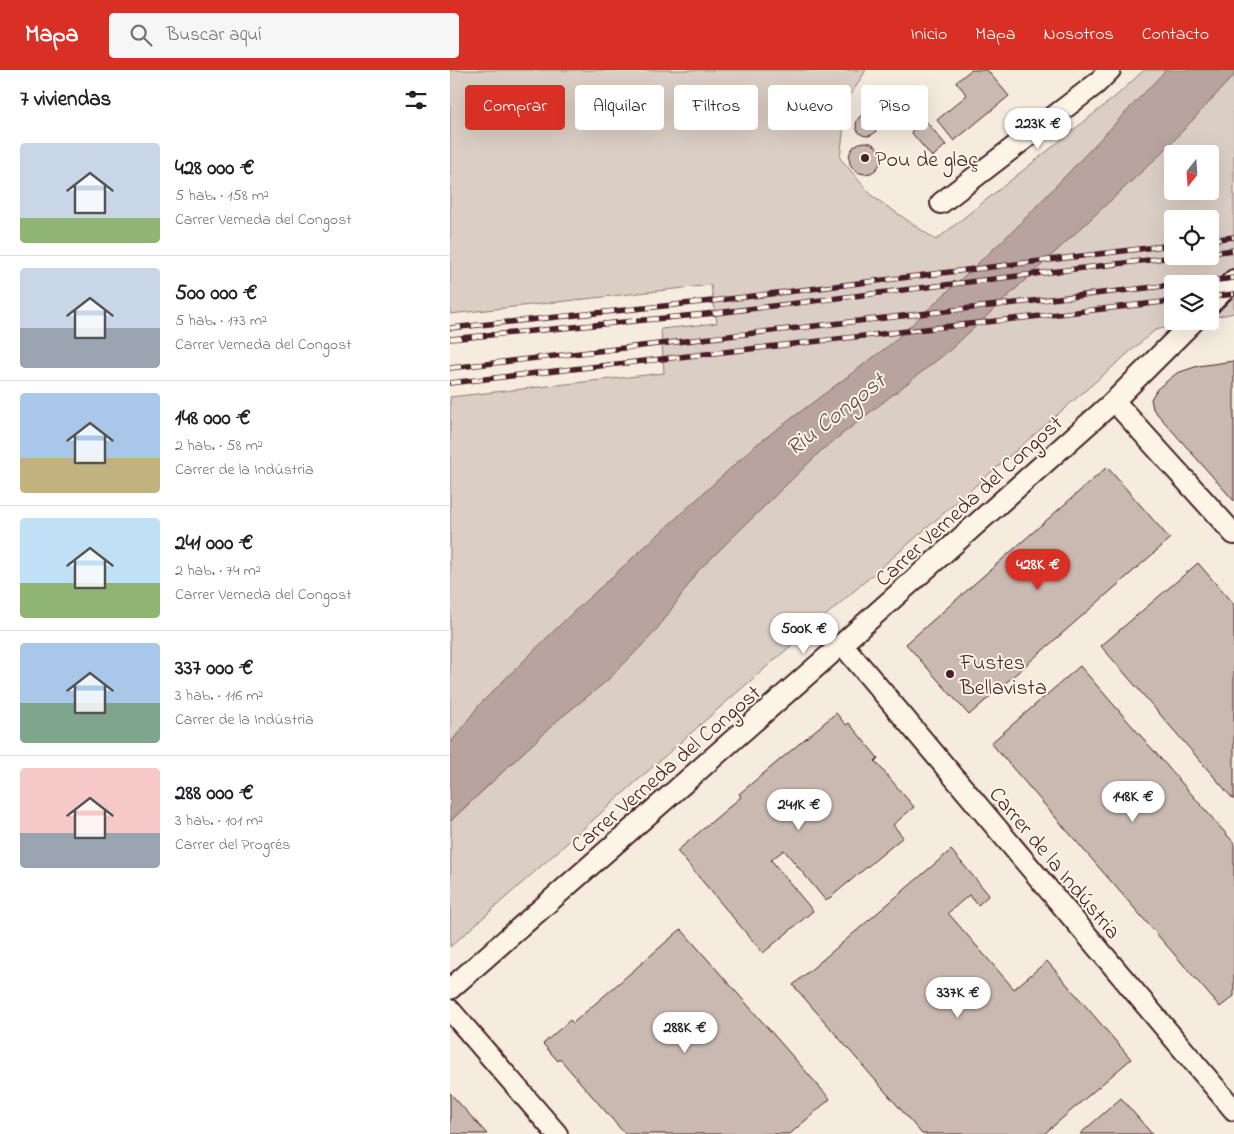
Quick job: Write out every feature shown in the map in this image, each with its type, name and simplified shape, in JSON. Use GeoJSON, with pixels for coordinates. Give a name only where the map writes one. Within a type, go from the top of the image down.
{"type":"FeatureCollection","features":[{"type":"Feature","properties":{"kind":"street"},"geometry":{"type":"LineString","coordinates":[[942,202],[1096,84],[1110,70]]}},
{"type":"Feature","properties":{"kind":"street"},"geometry":{"type":"LineString","coordinates":[[1219,295],[1234,280]]}},
{"type":"Feature","properties":{"kind":"street","name":"Carrer Verneda del Congost"},"geometry":{"type":"LineString","coordinates":[[450,988],[842,644],[1114,401],[1185,330]]}},
{"type":"Feature","properties":{"kind":"street"},"geometry":{"type":"LineString","coordinates":[[1114,401],[1234,534]]}},
{"type":"Feature","properties":{"kind":"street","name":"Carrer de la Indústria"},"geometry":{"type":"LineString","coordinates":[[842,644],[1234,1110]]}},
{"type":"Feature","properties":{"kind":"street"},"geometry":{"type":"LineString","coordinates":[[450,1010],[558,1134]]}},
{"type":"Feature","properties":{"kind":"shaded area"},"geometry":{"type":"Polygon","coordinates":[[[450,70],[866,70],[851,94],[851,85],[768,85],[768,130],[843,130],[840,158],[872,196],[936,240],[1116,96],[1144,70],[1166,70],[1015,229],[891,344],[756,445],[566,619],[479,705],[450,744],[450,397],[664,373],[661,329],[717,323],[711,285],[450,314],[450,70]]]}},
{"type":"Feature","properties":{"kind":"shaded area"},"geometry":{"type":"Polygon","coordinates":[[[1234,75],[1234,313],[1219,316],[1219,275],[1164,275],[1164,328],[1155,330],[718,709],[450,947],[451,821],[558,720],[608,680],[654,633],[698,571],[823,449],[950,350],[1164,151],[1164,200],[1219,200],[1219,145],[1170,145],[1234,75]]]}},
{"type":"Feature","properties":{"kind":"water","name":"Riu Congost"},"geometry":{"type":"Polygon","coordinates":[[[1166,70],[1234,70],[1234,75],[1170,145],[1164,145],[1164,151],[950,350],[823,449],[698,571],[654,633],[608,680],[558,720],[450,821],[450,744],[479,705],[566,619],[756,445],[891,344],[1015,229],[1166,70]]]}},
{"type":"Feature","properties":{"kind":"building"},"geometry":{"type":"Polygon","coordinates":[[[971,70],[987,70],[1009,96],[954,141],[937,120],[967,95],[956,82],[971,70]]]}},
{"type":"Feature","properties":{"kind":"building"},"geometry":{"type":"Polygon","coordinates":[[[861,116],[861,130],[876,130],[875,133],[867,136],[859,133],[856,125],[861,116]]]}},
{"type":"Feature","properties":{"kind":"building"},"geometry":{"type":"Polygon","coordinates":[[[928,124],[946,145],[932,157],[911,132],[913,130],[928,130],[928,124]]]}},
{"type":"Feature","properties":{"kind":"building","name":"Pou de glaç"},"geometry":{"type":"Polygon","coordinates":[[[865,142],[871,143],[876,147],[880,152],[880,164],[876,169],[871,173],[865,174],[859,173],[854,169],[850,164],[849,158],[850,152],[854,147],[859,143],[865,142]]]}},
{"type":"Feature","properties":{"kind":"building"},"geometry":{"type":"Polygon","coordinates":[[[1234,361],[1234,501],[1153,409],[1151,399],[1157,389],[1177,373],[1198,366],[1234,361]]]}},
{"type":"Feature","properties":{"kind":"building"},"geometry":{"type":"Polygon","coordinates":[[[1107,467],[1170,539],[969,715],[906,644],[1107,467]]]}},
{"type":"Feature","properties":{"kind":"building"},"geometry":{"type":"Polygon","coordinates":[[[1198,563],[1234,605],[1234,800],[1101,646],[1198,563]]]}},
{"type":"Feature","properties":{"kind":"building"},"geometry":{"type":"Polygon","coordinates":[[[1080,666],[1234,843],[1234,996],[1220,1007],[991,743],[1080,666]]]}},
{"type":"Feature","properties":{"kind":"building"},"geometry":{"type":"Polygon","coordinates":[[[836,713],[846,725],[849,723],[878,758],[875,761],[914,807],[893,825],[903,837],[826,901],[784,850],[771,860],[813,911],[763,953],[677,851],[741,797],[739,794],[836,713]]]}},
{"type":"Feature","properties":{"kind":"building"},"geometry":{"type":"Polygon","coordinates":[[[951,850],[989,895],[978,905],[969,895],[948,913],[1014,989],[1047,961],[1131,1059],[1044,1134],[922,1134],[793,985],[951,850]]]}},
{"type":"Feature","properties":{"kind":"building"},"geometry":{"type":"Polygon","coordinates":[[[681,929],[830,1099],[790,1134],[625,1134],[560,1059],[558,1061],[543,1044],[570,1020],[573,1023],[681,929]]]}},
{"type":"Feature","properties":{"kind":"building"},"geometry":{"type":"Polygon","coordinates":[[[450,1093],[487,1134],[450,1134],[450,1093]]]}},
{"type":"Feature","properties":{"kind":"building"},"geometry":{"type":"Polygon","coordinates":[[[1121,1098],[1152,1134],[1080,1134],[1121,1098]]]}},
{"type":"Feature","properties":{"kind":"railway"},"geometry":{"type":"LineString","coordinates":[[1219,239],[1234,237]]}},
{"type":"Feature","properties":{"kind":"railway"},"geometry":{"type":"LineString","coordinates":[[450,328],[712,301],[1164,246]]}},
{"type":"Feature","properties":{"kind":"railway"},"geometry":{"type":"LineString","coordinates":[[1219,252],[1234,250]]}},
{"type":"Feature","properties":{"kind":"railway"},"geometry":{"type":"LineString","coordinates":[[450,339],[716,313],[1164,258]]}},
{"type":"Feature","properties":{"kind":"railway"},"geometry":{"type":"LineString","coordinates":[[1219,280],[1234,278]]}},
{"type":"Feature","properties":{"kind":"railway"},"geometry":{"type":"LineString","coordinates":[[450,368],[1164,286]]}},
{"type":"Feature","properties":{"kind":"railway"},"geometry":{"type":"LineString","coordinates":[[1219,296],[1234,294]]}},
{"type":"Feature","properties":{"kind":"railway"},"geometry":{"type":"LineString","coordinates":[[450,383],[1164,302]]}},
{"type":"Feature","properties":{"kind":"place","name":"Pou de glaç"},"geometry":{"type":"Point","coordinates":[865,158]}},
{"type":"Feature","properties":{"kind":"place","name":"Fustes Bellavista"},"geometry":{"type":"Point","coordinates":[950,674]}}]}
